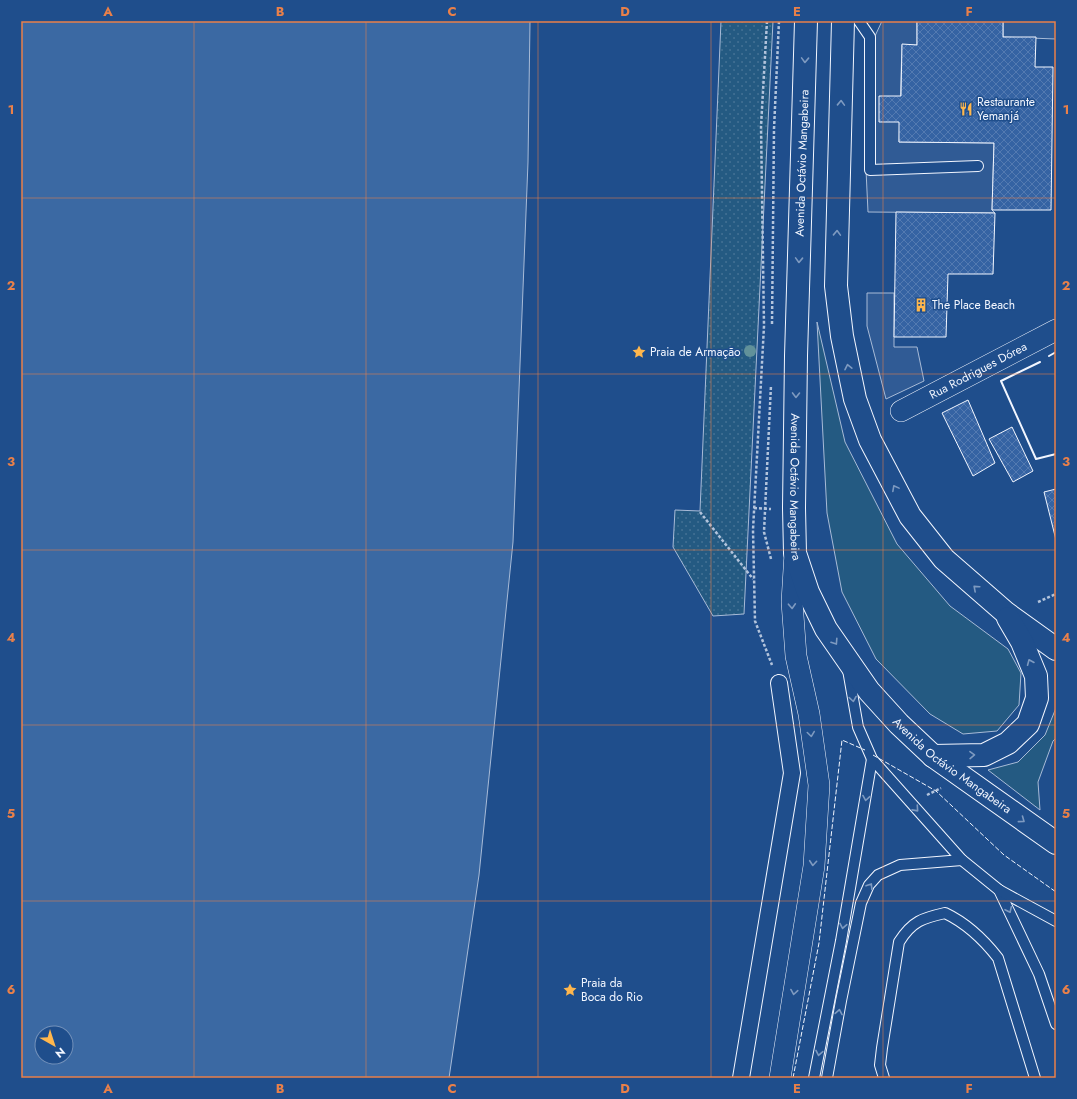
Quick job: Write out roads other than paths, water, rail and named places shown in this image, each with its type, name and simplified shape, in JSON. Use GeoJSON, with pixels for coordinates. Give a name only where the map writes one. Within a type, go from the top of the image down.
{"type":"FeatureCollection","features":[{"type":"Feature","properties":{"kind":"main road","name":"Avenida Octávio Mangabeira"},"geometry":{"type":"LineString","coordinates":[[806,21],[796,356],[794,508],[795,553],[811,598],[826,629],[869,691],[899,724],[933,756],[1056,843]]}},
{"type":"Feature","properties":{"kind":"main road"},"geometry":{"type":"LineString","coordinates":[[843,21],[836,286],[842,336],[855,399],[870,440],[910,516],[944,559],[1006,613],[1056,649]]}},
{"type":"Feature","properties":{"kind":"main road"},"geometry":{"type":"LineString","coordinates":[[933,756],[984,755],[1008,743],[1028,724],[1037,698],[1036,676],[1022,642],[1006,613]]}},
{"type":"Feature","properties":{"kind":"street","name":"Rua Rodrigues Dórea"},"geometry":{"type":"LineString","coordinates":[[901,411],[1056,330]]}},
{"type":"Feature","properties":{"kind":"street"},"geometry":{"type":"LineString","coordinates":[[780,1078],[814,866],[819,785],[809,714],[796,656],[792,602],[795,553]]}},
{"type":"Feature","properties":{"kind":"street"},"geometry":{"type":"LineString","coordinates":[[741,1078],[792,773],[779,682]]}},
{"type":"Feature","properties":{"kind":"lane"},"geometry":{"type":"LineString","coordinates":[[859,21],[870,37],[870,170],[978,166]]}},
{"type":"Feature","properties":{"kind":"lane"},"geometry":{"type":"LineString","coordinates":[[847,660],[855,716],[872,759],[962,860],[1000,890],[1056,921]]}},
{"type":"Feature","properties":{"kind":"lane"},"geometry":{"type":"LineString","coordinates":[[814,1078],[841,941],[872,759]]}},
{"type":"Feature","properties":{"kind":"lane"},"geometry":{"type":"LineString","coordinates":[[827,1078],[861,902],[869,885],[878,875],[889,868],[900,865],[962,860]]}},
{"type":"Feature","properties":{"kind":"lane"},"geometry":{"type":"LineString","coordinates":[[1000,890],[1039,974],[1056,1024]]}},
{"type":"Feature","properties":{"kind":"lane"},"geometry":{"type":"LineString","coordinates":[[884,1078],[880,1065],[899,942],[906,931],[915,922],[945,913],[955,918],[982,940],[998,958],[1035,1078]]}},
{"type":"Feature","properties":{"kind":"place","name":"Restaurante Yemanjá"},"geometry":{"type":"Point","coordinates":[966,109]}},
{"type":"Feature","properties":{"kind":"place","name":"The Place Beach"},"geometry":{"type":"Point","coordinates":[921,305]}},
{"type":"Feature","properties":{"kind":"place","name":"Praia de Armação"},"geometry":{"type":"Point","coordinates":[639,352]}},
{"type":"Feature","properties":{"kind":"place","name":"Praia da Boca do Rio"},"geometry":{"type":"Point","coordinates":[570,990]}}]}
